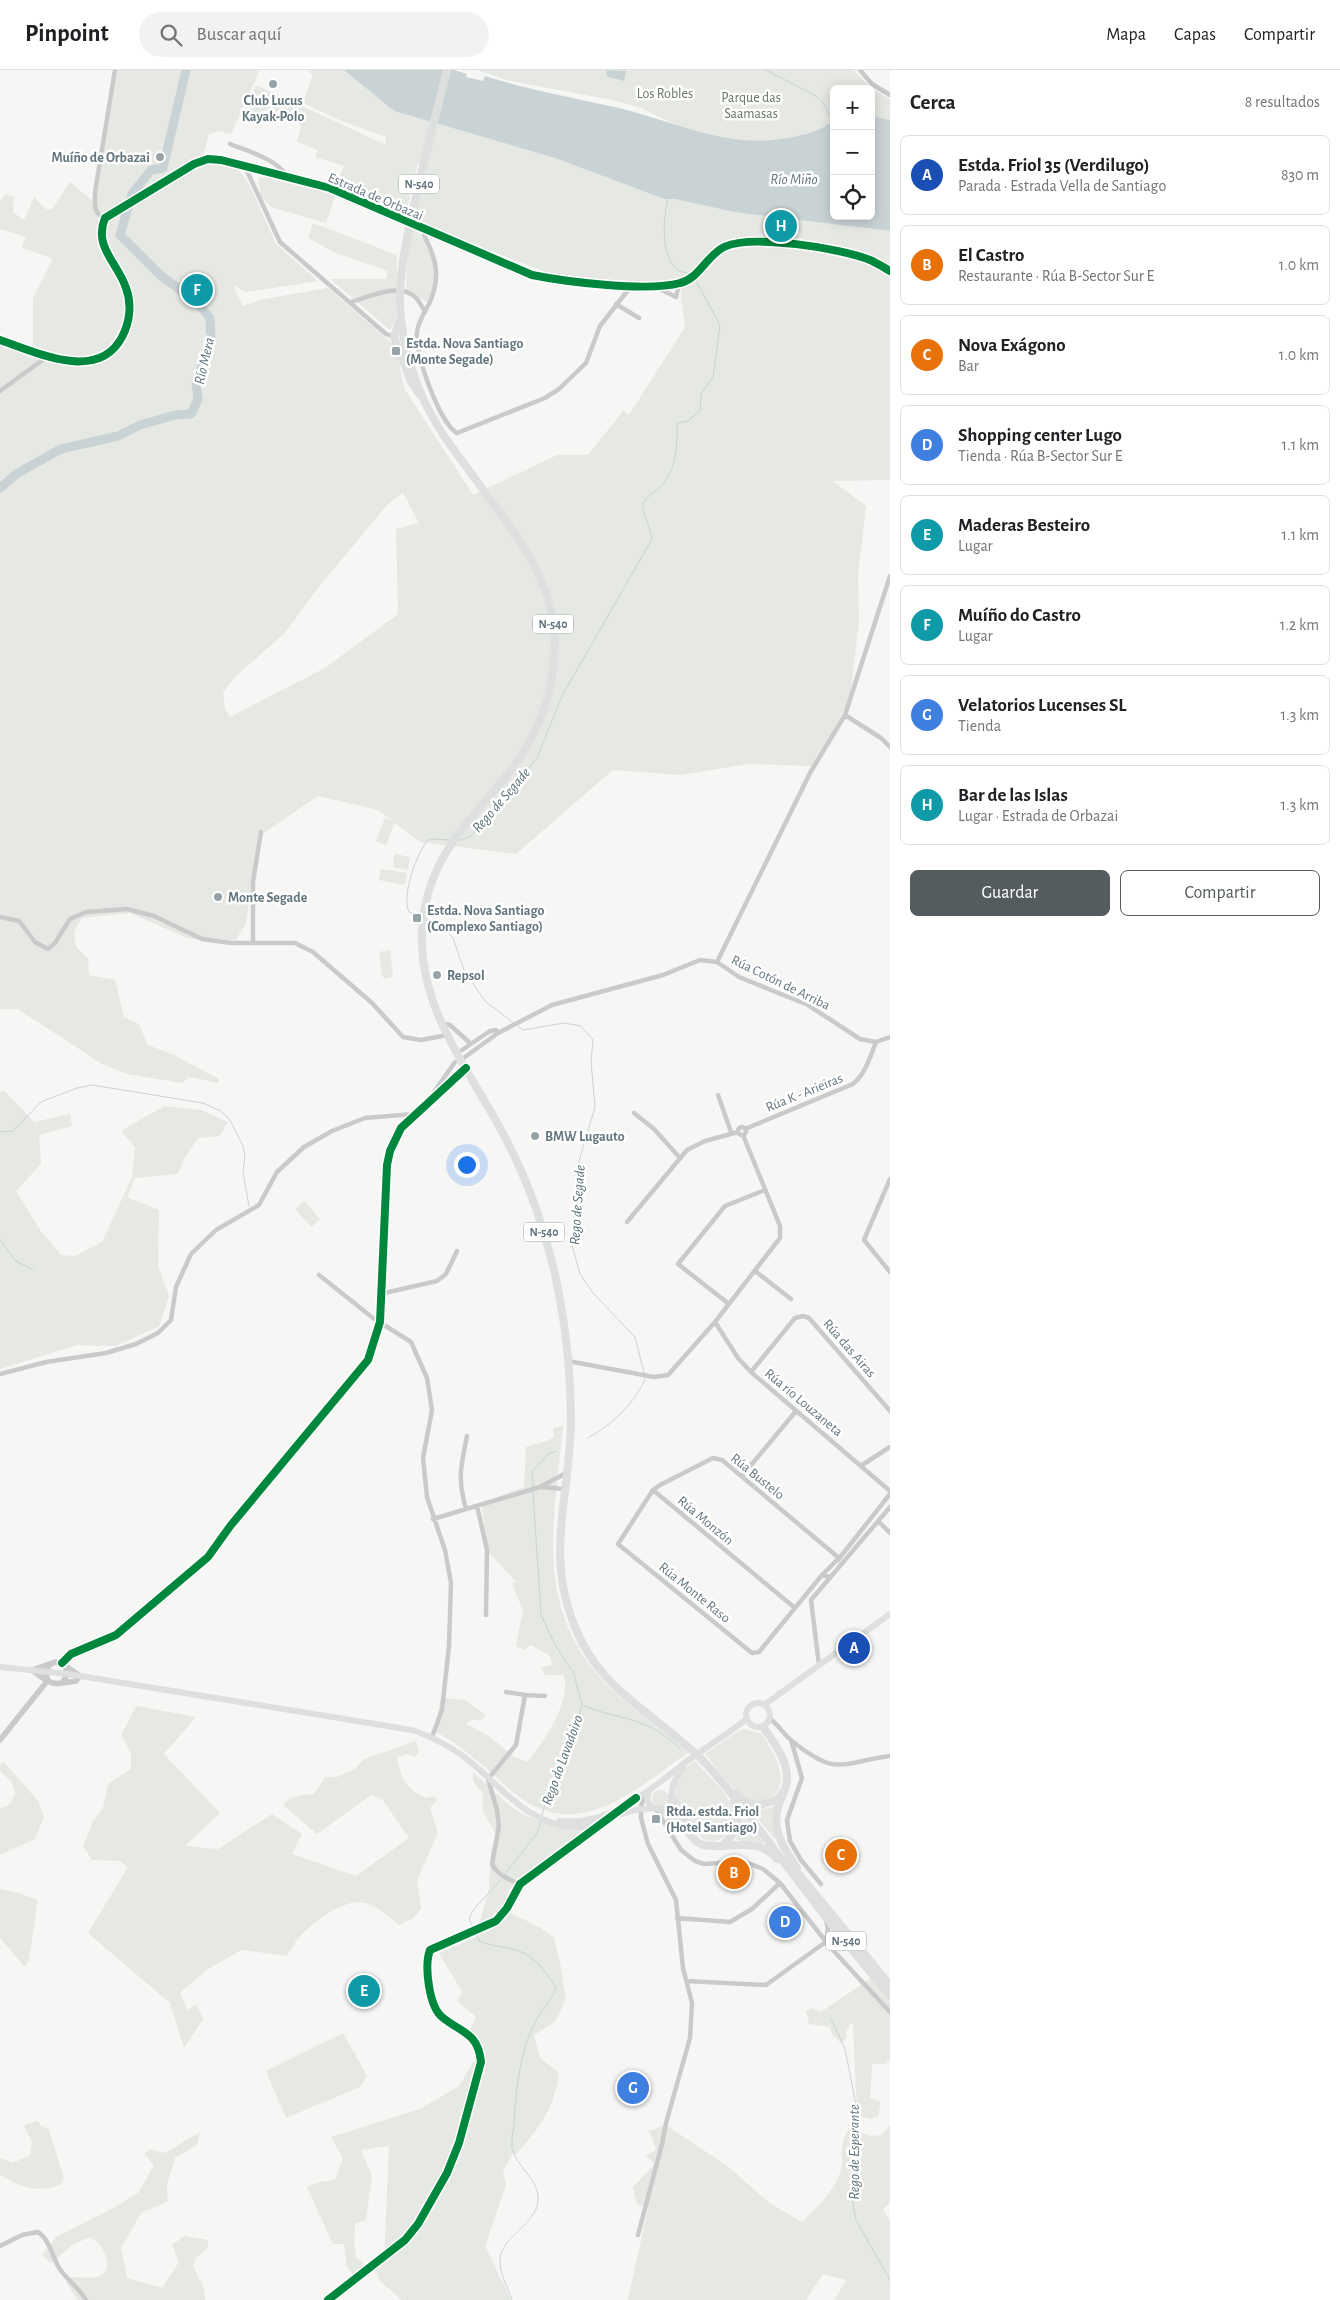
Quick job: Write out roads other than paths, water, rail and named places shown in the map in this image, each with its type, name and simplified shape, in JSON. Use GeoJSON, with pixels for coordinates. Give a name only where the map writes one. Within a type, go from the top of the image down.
{"type":"FeatureCollection","features":[{"type":"Feature","properties":{"kind":"highway","name":"N-540"},"geometry":{"type":"LineString","coordinates":[[447,70],[413,207],[402,265],[401,316],[409,358],[424,399],[435,420],[449,444],[524,546],[537,569],[552,613],[554,659],[551,681],[535,730],[521,755],[456,833],[448,847],[428,892],[422,936],[427,982],[440,1022],[458,1061],[466,1068],[504,1134],[537,1212],[559,1294],[568,1361],[571,1422],[559,1562],[562,1588],[570,1616],[587,1652],[627,1697],[683,1740],[728,1788],[770,1843],[890,1985]]}},
{"type":"Feature","properties":{"kind":"highway"},"geometry":{"type":"LineString","coordinates":[[401,316],[394,337],[411,382],[424,399]]}},
{"type":"Feature","properties":{"kind":"highway"},"geometry":{"type":"LineString","coordinates":[[763,1726],[780,1753],[787,1777],[785,1790],[776,1816],[777,1830],[781,1844],[804,1884]]}},
{"type":"Feature","properties":{"kind":"highway"},"geometry":{"type":"LineString","coordinates":[[728,1788],[744,1801],[757,1806],[776,1800],[785,1790]]}},
{"type":"Feature","properties":{"kind":"highway"},"geometry":{"type":"LineString","coordinates":[[672,1794],[690,1833],[697,1842],[722,1845],[739,1843],[766,1848],[804,1884]]}},
{"type":"Feature","properties":{"kind":"highway"},"geometry":{"type":"LineString","coordinates":[[722,1845],[734,1835],[738,1824],[733,1795]]}},
{"type":"Feature","properties":{"kind":"highway"},"geometry":{"type":"LineString","coordinates":[[656,1809],[690,1833]]}},
{"type":"Feature","properties":{"kind":"highway","name":"N-540"},"geometry":{"type":"LineString","coordinates":[[804,1884],[823,1914],[890,1996]]}},
{"type":"Feature","properties":{"kind":"main road"},"geometry":{"type":"LineString","coordinates":[[764,1705],[890,1614]]}},
{"type":"Feature","properties":{"kind":"main road"},"geometry":{"type":"LineString","coordinates":[[0,1667],[68,1674],[412,1730],[432,1737],[464,1757],[514,1802],[537,1816],[556,1824],[574,1827],[605,1822],[656,1809],[672,1794],[676,1778],[686,1762]]}},
{"type":"Feature","properties":{"kind":"main road"},"geometry":{"type":"LineString","coordinates":[[755,1704],[764,1705],[770,1711],[770,1719],[763,1726],[752,1726],[747,1719],[746,1713],[749,1707],[755,1704]]}},
{"type":"Feature","properties":{"kind":"main road"},"geometry":{"type":"LineString","coordinates":[[537,1816],[561,1821],[592,1820],[610,1814],[648,1792],[686,1762],[747,1719]]}},
{"type":"Feature","properties":{"kind":"main road"},"geometry":{"type":"LineString","coordinates":[[657,1784],[666,1786],[672,1794]]}},
{"type":"Feature","properties":{"kind":"main road"},"geometry":{"type":"LineString","coordinates":[[648,1792],[649,1804],[656,1809]]}},
{"type":"Feature","properties":{"kind":"street"},"geometry":{"type":"LineString","coordinates":[[0,340],[72,362],[90,361],[107,353],[120,341],[128,326],[130,306],[126,288],[101,239],[101,227],[105,218],[98,216],[95,212],[95,192],[115,70]]}},
{"type":"Feature","properties":{"kind":"street"},"geometry":{"type":"LineString","coordinates":[[860,70],[872,84],[890,95]]}},
{"type":"Feature","properties":{"kind":"street"},"geometry":{"type":"LineString","coordinates":[[230,144],[271,162],[282,169],[285,174]]}},
{"type":"Feature","properties":{"kind":"street","name":"Estrada de Orbazai"},"geometry":{"type":"LineString","coordinates":[[105,218],[194,164],[208,159],[285,174],[330,188],[426,231],[532,275],[559,280],[659,286],[679,284],[686,281],[704,266],[716,252],[724,247],[763,241],[839,252],[869,260],[890,271]]}},
{"type":"Feature","properties":{"kind":"street"},"geometry":{"type":"LineString","coordinates":[[248,166],[247,172],[261,206],[280,242],[386,334],[394,337]]}},
{"type":"Feature","properties":{"kind":"street"},"geometry":{"type":"LineString","coordinates":[[426,231],[424,235],[436,261],[438,274],[436,288],[416,335],[418,355],[444,416],[452,430],[458,433],[545,398],[559,389],[586,363],[600,326],[632,285]]}},
{"type":"Feature","properties":{"kind":"street"},"geometry":{"type":"LineString","coordinates":[[659,286],[660,289],[676,297],[679,284]]}},
{"type":"Feature","properties":{"kind":"street"},"geometry":{"type":"LineString","coordinates":[[351,302],[391,291],[408,292],[417,298],[425,312]]}},
{"type":"Feature","properties":{"kind":"street"},"geometry":{"type":"LineString","coordinates":[[616,304],[639,318]]}},
{"type":"Feature","properties":{"kind":"street"},"geometry":{"type":"LineString","coordinates":[[409,358],[418,355]]}},
{"type":"Feature","properties":{"kind":"street"},"geometry":{"type":"LineString","coordinates":[[0,391],[48,356]]}},
{"type":"Feature","properties":{"kind":"street"},"geometry":{"type":"LineString","coordinates":[[435,420],[444,416]]}},
{"type":"Feature","properties":{"kind":"street"},"geometry":{"type":"LineString","coordinates":[[437,1094],[434,1092],[458,1061],[498,1033],[552,1005],[663,975],[700,960],[717,962],[810,773],[846,715],[890,576]]}},
{"type":"Feature","properties":{"kind":"street"},"geometry":{"type":"LineString","coordinates":[[846,715],[881,738],[890,747]]}},
{"type":"Feature","properties":{"kind":"street"},"geometry":{"type":"LineString","coordinates":[[253,942],[253,882],[261,832]]}},
{"type":"Feature","properties":{"kind":"street"},"geometry":{"type":"LineString","coordinates":[[0,917],[19,920],[35,942],[48,949],[55,943],[70,918],[86,912],[127,909],[154,916],[202,939],[231,943],[295,943],[313,952],[372,1003],[403,1037],[422,1040],[447,1035]]}},
{"type":"Feature","properties":{"kind":"street","name":"Rúa Cotón de Arriba"},"geometry":{"type":"LineString","coordinates":[[717,962],[739,977],[808,1005],[860,1039],[876,1042]]}},
{"type":"Feature","properties":{"kind":"street"},"geometry":{"type":"LineString","coordinates":[[440,1022],[450,1025],[470,1043]]}},
{"type":"Feature","properties":{"kind":"street"},"geometry":{"type":"LineString","coordinates":[[462,1050],[490,1031],[496,1030],[498,1033]]}},
{"type":"Feature","properties":{"kind":"street"},"geometry":{"type":"LineString","coordinates":[[876,1042],[890,1037]]}},
{"type":"Feature","properties":{"kind":"street","name":"Rúa K - Arieiras"},"geometry":{"type":"LineString","coordinates":[[627,1222],[687,1150],[732,1132],[738,1132],[740,1128],[745,1129],[853,1084],[860,1078],[869,1063],[876,1042]]}},
{"type":"Feature","properties":{"kind":"street"},"geometry":{"type":"LineString","coordinates":[[64,1665],[71,1654],[116,1635],[208,1557],[232,1525],[368,1360],[380,1322],[387,1165],[390,1151],[401,1128],[466,1068]]}},
{"type":"Feature","properties":{"kind":"street"},"geometry":{"type":"LineString","coordinates":[[718,1095],[732,1132]]}},
{"type":"Feature","properties":{"kind":"street"},"geometry":{"type":"LineString","coordinates":[[634,1113],[654,1129],[680,1158]]}},
{"type":"Feature","properties":{"kind":"street"},"geometry":{"type":"LineString","coordinates":[[0,1374],[46,1362],[106,1353],[136,1344],[158,1333],[171,1320],[176,1287],[190,1254],[216,1230],[259,1205],[276,1172],[304,1147],[332,1131],[365,1118],[414,1114]]}},
{"type":"Feature","properties":{"kind":"street"},"geometry":{"type":"LineString","coordinates":[[743,1135],[746,1132],[745,1129]]}},
{"type":"Feature","properties":{"kind":"street"},"geometry":{"type":"LineString","coordinates":[[568,1361],[658,1378],[668,1375],[715,1322],[780,1238],[780,1226],[766,1190],[743,1135],[738,1132]]}},
{"type":"Feature","properties":{"kind":"street"},"geometry":{"type":"LineString","coordinates":[[890,1179],[864,1240],[866,1246],[890,1272]]}},
{"type":"Feature","properties":{"kind":"street"},"geometry":{"type":"LineString","coordinates":[[729,1304],[678,1264],[725,1206],[766,1190]]}},
{"type":"Feature","properties":{"kind":"street"},"geometry":{"type":"LineString","coordinates":[[380,1294],[443,1278],[457,1251]]}},
{"type":"Feature","properties":{"kind":"street"},"geometry":{"type":"LineString","coordinates":[[755,1271],[791,1299]]}},
{"type":"Feature","properties":{"kind":"street"},"geometry":{"type":"LineString","coordinates":[[320,1275],[380,1322],[411,1342],[427,1378],[432,1410],[424,1458],[427,1497],[445,1550],[451,1583],[451,1607],[442,1710],[432,1737]]}},
{"type":"Feature","properties":{"kind":"street","name":"Rúa das Airas"},"geometry":{"type":"LineString","coordinates":[[751,1372],[795,1318],[803,1316],[809,1318],[890,1411]]}},
{"type":"Feature","properties":{"kind":"street","name":"Rúa río Louzaneta"},"geometry":{"type":"LineString","coordinates":[[715,1322],[738,1358],[751,1372],[862,1465],[890,1494]]}},
{"type":"Feature","properties":{"kind":"street"},"geometry":{"type":"LineString","coordinates":[[742,1476],[796,1411]]}},
{"type":"Feature","properties":{"kind":"street"},"geometry":{"type":"LineString","coordinates":[[466,1509],[460,1488],[459,1474],[467,1436]]}},
{"type":"Feature","properties":{"kind":"street"},"geometry":{"type":"LineString","coordinates":[[862,1465],[890,1447]]}},
{"type":"Feature","properties":{"kind":"street","name":"Rúa Bustelo"},"geometry":{"type":"LineString","coordinates":[[653,1490],[713,1458],[722,1460],[839,1558]]}},
{"type":"Feature","properties":{"kind":"street"},"geometry":{"type":"LineString","coordinates":[[433,1519],[540,1487],[566,1473]]}},
{"type":"Feature","properties":{"kind":"street"},"geometry":{"type":"LineString","coordinates":[[540,1487],[564,1490]]}},
{"type":"Feature","properties":{"kind":"street","name":"Rúa Monte Raso"},"geometry":{"type":"LineString","coordinates":[[653,1490],[618,1544],[752,1653],[759,1652],[795,1608]]}},
{"type":"Feature","properties":{"kind":"street","name":"Rúa Monzón"},"geometry":{"type":"LineString","coordinates":[[653,1490],[795,1608]]}},
{"type":"Feature","properties":{"kind":"street"},"geometry":{"type":"LineString","coordinates":[[830,1577],[830,1571],[839,1558],[890,1494]]}},
{"type":"Feature","properties":{"kind":"street"},"geometry":{"type":"LineString","coordinates":[[477,1506],[487,1550],[486,1615]]}},
{"type":"Feature","properties":{"kind":"street"},"geometry":{"type":"LineString","coordinates":[[819,1665],[811,1600],[890,1508]]}},
{"type":"Feature","properties":{"kind":"street"},"geometry":{"type":"LineString","coordinates":[[878,1521],[890,1534]]}},
{"type":"Feature","properties":{"kind":"street"},"geometry":{"type":"LineString","coordinates":[[795,1608],[822,1575],[839,1558]]}},
{"type":"Feature","properties":{"kind":"street"},"geometry":{"type":"LineString","coordinates":[[822,1575],[830,1577]]}},
{"type":"Feature","properties":{"kind":"street"},"geometry":{"type":"LineString","coordinates":[[48,1680],[46,1671],[52,1663]]}},
{"type":"Feature","properties":{"kind":"street"},"geometry":{"type":"LineString","coordinates":[[52,1663],[64,1665],[80,1676],[76,1681],[55,1684],[43,1679],[32,1670],[52,1663]]}},
{"type":"Feature","properties":{"kind":"street"},"geometry":{"type":"LineString","coordinates":[[62,1683],[68,1674],[64,1665]]}},
{"type":"Feature","properties":{"kind":"street"},"geometry":{"type":"LineString","coordinates":[[0,1740],[48,1680]]}},
{"type":"Feature","properties":{"kind":"street"},"geometry":{"type":"LineString","coordinates":[[506,1692],[545,1696]]}},
{"type":"Feature","properties":{"kind":"street"},"geometry":{"type":"LineString","coordinates":[[520,1884],[505,1879],[496,1872],[492,1864],[499,1826],[497,1810],[488,1779],[516,1745],[525,1694]]}},
{"type":"Feature","properties":{"kind":"street"},"geometry":{"type":"LineString","coordinates":[[770,1719],[791,1740],[829,1765],[845,1766],[890,1756]]}},
{"type":"Feature","properties":{"kind":"street"},"geometry":{"type":"LineString","coordinates":[[791,1740],[802,1778],[787,1820],[790,1841],[801,1860],[821,1884]]}},
{"type":"Feature","properties":{"kind":"street"},"geometry":{"type":"LineString","coordinates":[[648,1792],[681,1850],[695,1862],[704,1864],[734,1862],[751,1864],[763,1869],[780,1883],[826,1941],[890,2012]]}},
{"type":"Feature","properties":{"kind":"street"},"geometry":{"type":"LineString","coordinates":[[328,2300],[405,2240],[418,2224],[447,2173],[459,2143],[481,2062],[480,2050],[463,2030],[438,2013],[428,1983],[427,1958],[430,1950],[435,1946],[496,1921],[507,1908],[520,1884],[636,1798]]}},
{"type":"Feature","properties":{"kind":"street"},"geometry":{"type":"LineString","coordinates":[[638,2235],[690,2038],[692,2003],[683,1968],[674,1894],[648,1844],[641,1818],[656,1809]]}},
{"type":"Feature","properties":{"kind":"street"},"geometry":{"type":"LineString","coordinates":[[656,1809],[670,1830]]}},
{"type":"Feature","properties":{"kind":"street"},"geometry":{"type":"LineString","coordinates":[[677,1918],[730,1922],[752,1909],[780,1883]]}},
{"type":"Feature","properties":{"kind":"street"},"geometry":{"type":"LineString","coordinates":[[823,1914],[828,1929],[826,1941]]}},
{"type":"Feature","properties":{"kind":"street"},"geometry":{"type":"LineString","coordinates":[[686,1981],[766,1985],[834,1936],[856,1954]]}},
{"type":"Feature","properties":{"kind":"street"},"geometry":{"type":"LineString","coordinates":[[0,2246],[22,2235],[38,2232],[49,2245],[59,2268],[82,2292],[86,2300]]}},
{"type":"Feature","properties":{"kind":"water","name":"Río Miño"},"geometry":{"type":"Polygon","coordinates":[[[344,70],[454,70],[467,74],[466,77],[483,81],[485,76],[535,90],[619,108],[706,134],[728,138],[773,140],[812,132],[830,122],[830,220],[875,220],[875,117],[890,120],[890,231],[734,212],[675,199],[664,199],[555,158],[394,111],[344,70]]]}},
{"type":"Feature","properties":{"kind":"water"},"geometry":{"type":"Polygon","coordinates":[[[607,70],[626,71],[624,81],[606,76],[607,70]]]}},
{"type":"Feature","properties":{"kind":"waterway","name":"Río Mera"},"geometry":{"type":"LineString","coordinates":[[0,488],[16,474],[61,449],[118,436],[140,425],[175,415],[191,414],[198,399],[196,383],[211,341],[210,318],[196,301],[160,275],[120,235],[132,194],[151,170],[163,168],[186,70]]}},
{"type":"Feature","properties":{"kind":"waterway"},"geometry":{"type":"LineString","coordinates":[[766,70],[816,96],[823,102],[830,117]]}},
{"type":"Feature","properties":{"kind":"waterway","name":"Rego de Segade"},"geometry":{"type":"LineString","coordinates":[[668,197],[664,225],[665,246],[672,264],[681,272],[692,275]]}},
{"type":"Feature","properties":{"kind":"waterway","name":"Rego de Segade"},"geometry":{"type":"LineString","coordinates":[[458,841],[471,836],[488,819],[537,758],[562,696],[652,539],[643,505],[648,497],[664,483],[672,469],[676,447],[677,423],[688,421],[700,411],[701,394],[713,377],[720,325],[695,279]]}},
{"type":"Feature","properties":{"kind":"waterway","name":"Rego de Segade"},"geometry":{"type":"LineString","coordinates":[[421,917],[409,912],[407,905],[407,895],[415,863],[429,839],[452,840]]}},
{"type":"Feature","properties":{"kind":"waterway","name":"Rego de Segade"},"geometry":{"type":"LineString","coordinates":[[427,919],[440,924],[453,938],[464,970],[485,1001],[523,1030],[564,1023],[581,1026],[593,1040],[591,1062],[595,1107],[576,1171],[572,1245],[580,1274],[593,1293],[635,1337],[644,1373]]}},
{"type":"Feature","properties":{"kind":"waterway"},"geometry":{"type":"LineString","coordinates":[[0,1132],[13,1131],[41,1102],[77,1088],[92,1085],[203,1103],[221,1111],[230,1120],[243,1146],[245,1156],[243,1172],[249,1206]]}},
{"type":"Feature","properties":{"kind":"waterway"},"geometry":{"type":"LineString","coordinates":[[0,1240],[16,1261],[33,1270]]}},
{"type":"Feature","properties":{"kind":"waterway","name":"Rego de Segade"},"geometry":{"type":"LineString","coordinates":[[588,1438],[621,1414],[634,1399],[645,1377]]}},
{"type":"Feature","properties":{"kind":"waterway","name":"Rego de Segade"},"geometry":{"type":"LineString","coordinates":[[533,1487],[532,1472],[548,1454],[557,1451]]}},
{"type":"Feature","properties":{"kind":"waterway","name":"Rego de Segade"},"geometry":{"type":"LineString","coordinates":[[533,1491],[541,1615],[555,1645],[574,1674],[582,1705],[576,1730],[549,1793],[542,1815]]}},
{"type":"Feature","properties":{"kind":"waterway","name":"Rego de Esperante"},"geometry":{"type":"LineString","coordinates":[[584,1706],[646,1725],[680,1748]]}},
{"type":"Feature","properties":{"kind":"waterway","name":"Rego do Lavadoiro"},"geometry":{"type":"LineString","coordinates":[[505,1874],[537,1833],[541,1821]]}},
{"type":"Feature","properties":{"kind":"waterway","name":"Rego do Lavadoiro"},"geometry":{"type":"LineString","coordinates":[[500,1880],[471,1914],[469,1919],[480,1942],[525,1953],[540,1966],[556,1987],[531,2031],[522,2057],[517,2085],[512,2148],[518,2162],[532,2180],[538,2194],[538,2201],[531,2217],[506,2244],[502,2252],[500,2260],[501,2270],[512,2300]]}},
{"type":"Feature","properties":{"kind":"waterway","name":"Rego de Esperante"},"geometry":{"type":"LineString","coordinates":[[831,2018],[845,2049],[856,2105],[852,2197],[856,2220],[890,2280]]}},
{"type":"Feature","properties":{"kind":"place","name":"Club Lucus Kayak-Polo"},"geometry":{"type":"Point","coordinates":[273,84]}},
{"type":"Feature","properties":{"kind":"place","name":"Muíño de Orbazai"},"geometry":{"type":"Point","coordinates":[160,157]}},
{"type":"Feature","properties":{"kind":"place","name":"Bar de las Islas"},"geometry":{"type":"Point","coordinates":[781,226]}},
{"type":"Feature","properties":{"kind":"place","name":"Muíño do Castro"},"geometry":{"type":"Point","coordinates":[197,290]}},
{"type":"Feature","properties":{"kind":"place","name":"Estda. Nova Santiago (Monte Segade)"},"geometry":{"type":"Point","coordinates":[396,351]}},
{"type":"Feature","properties":{"kind":"place","name":"Monte Segade"},"geometry":{"type":"Point","coordinates":[218,897]}},
{"type":"Feature","properties":{"kind":"place","name":"Estda. Nova Santiago (Complexo Santiago)"},"geometry":{"type":"Point","coordinates":[417,918]}},
{"type":"Feature","properties":{"kind":"place","name":"Repsol"},"geometry":{"type":"Point","coordinates":[437,975]}},
{"type":"Feature","properties":{"kind":"place","name":"BMW Lugauto"},"geometry":{"type":"Point","coordinates":[535,1136]}},
{"type":"Feature","properties":{"kind":"place","name":"Estda. Friol 35 (Verdilugo)"},"geometry":{"type":"Point","coordinates":[854,1648]}},
{"type":"Feature","properties":{"kind":"place","name":"Rtda. estda. Friol (Hotel Santiago)"},"geometry":{"type":"Point","coordinates":[656,1819]}},
{"type":"Feature","properties":{"kind":"place","name":"Nova Exágono"},"geometry":{"type":"Point","coordinates":[841,1855]}},
{"type":"Feature","properties":{"kind":"place","name":"El Castro"},"geometry":{"type":"Point","coordinates":[734,1873]}},
{"type":"Feature","properties":{"kind":"place","name":"Shopping center Lugo"},"geometry":{"type":"Point","coordinates":[785,1922]}},
{"type":"Feature","properties":{"kind":"place","name":"Maderas Besteiro"},"geometry":{"type":"Point","coordinates":[364,1991]}},
{"type":"Feature","properties":{"kind":"place","name":"Velatorios Lucenses SL"},"geometry":{"type":"Point","coordinates":[633,2088]}},
{"type":"Feature","properties":{"kind":"park label","name":"Los Robles"},"geometry":{"type":"Point","coordinates":[665,93]}},
{"type":"Feature","properties":{"kind":"park label","name":"Parque das Saamasas"},"geometry":{"type":"Point","coordinates":[751,106]}}]}
